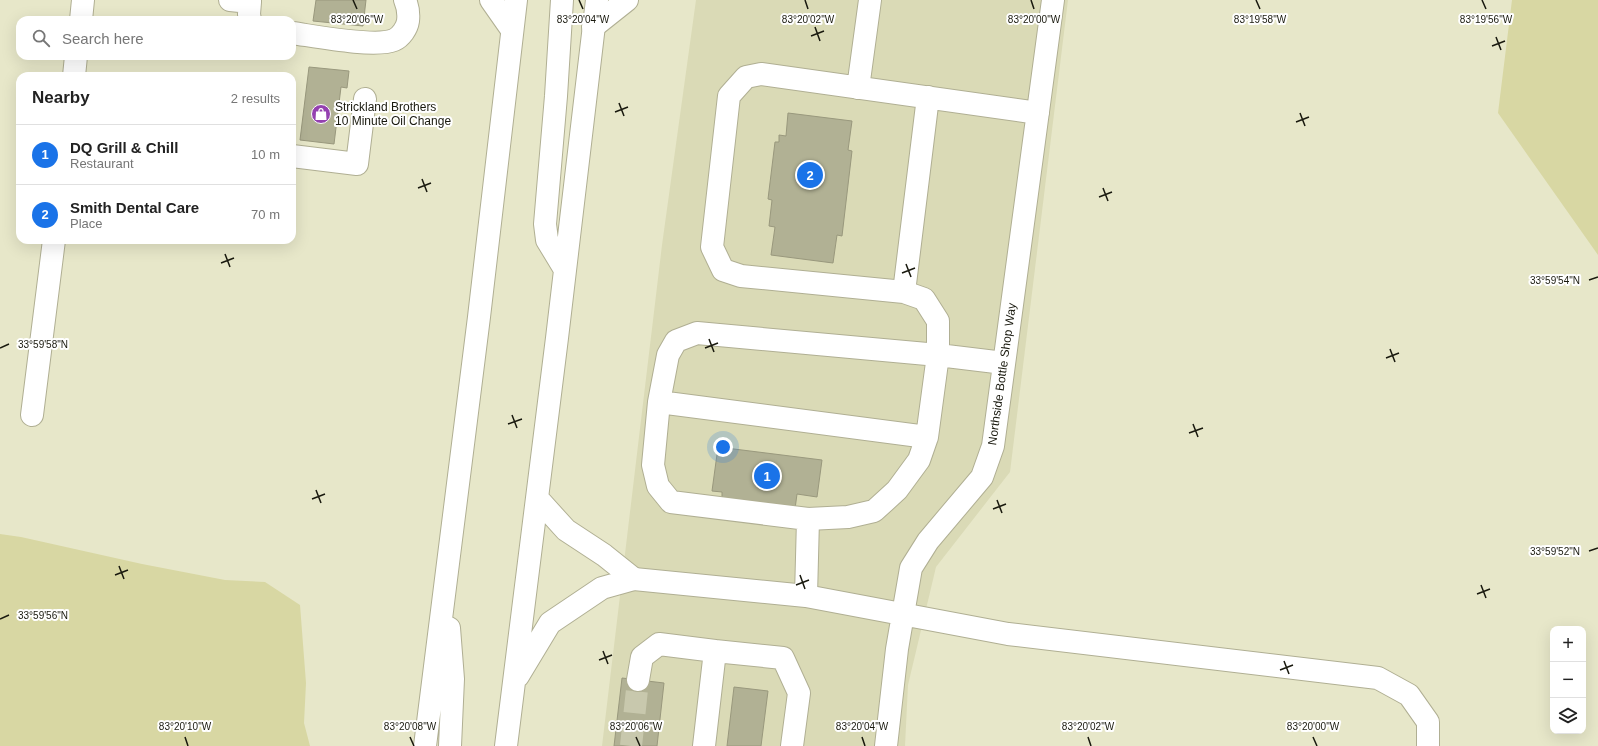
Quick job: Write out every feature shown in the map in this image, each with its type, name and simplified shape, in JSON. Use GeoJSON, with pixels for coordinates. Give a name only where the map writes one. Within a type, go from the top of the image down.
{"type":"FeatureCollection","features":[{"type":"Feature","properties":{"kind":"main road"},"geometry":{"type":"LineString","coordinates":[[81,16],[83,0]]}},
{"type":"Feature","properties":{"kind":"main road"},"geometry":{"type":"LineString","coordinates":[[296,33],[381,43],[395,40],[407,25],[409,13],[405,0]]}},
{"type":"Feature","properties":{"kind":"main road"},"geometry":{"type":"LineString","coordinates":[[491,0],[512,30]]}},
{"type":"Feature","properties":{"kind":"main road"},"geometry":{"type":"LineString","coordinates":[[425,746],[478,324],[516,0]]}},
{"type":"Feature","properties":{"kind":"main road"},"geometry":{"type":"LineString","coordinates":[[562,0],[556,96],[545,224],[547,240],[564,268]]}},
{"type":"Feature","properties":{"kind":"main road"},"geometry":{"type":"LineString","coordinates":[[506,746],[596,0]]}},
{"type":"Feature","properties":{"kind":"main road"},"geometry":{"type":"LineString","coordinates":[[593,27],[627,0]]}},
{"type":"Feature","properties":{"kind":"main road"},"geometry":{"type":"LineString","coordinates":[[858,88],[870,0]]}},
{"type":"Feature","properties":{"kind":"main road","name":"Northside Bottle Shop Way"},"geometry":{"type":"LineString","coordinates":[[886,746],[897,649],[911,568],[928,541],[982,476],[993,446],[1053,0]]}},
{"type":"Feature","properties":{"kind":"main road"},"geometry":{"type":"LineString","coordinates":[[74,72],[76,60]]}},
{"type":"Feature","properties":{"kind":"main road"},"geometry":{"type":"LineString","coordinates":[[1004,363],[938,355],[697,333],[676,341],[668,355],[659,402],[653,465],[658,486],[671,502],[808,519],[848,518],[874,511],[897,490],[919,460],[927,437],[938,355],[938,321],[924,299],[904,292],[741,276],[723,270],[712,247],[728,96],[746,77],[760,74],[1038,113]]}},
{"type":"Feature","properties":{"kind":"main road"},"geometry":{"type":"LineString","coordinates":[[904,292],[928,97]]}},
{"type":"Feature","properties":{"kind":"main road"},"geometry":{"type":"LineString","coordinates":[[296,156],[357,164],[366,99]]}},
{"type":"Feature","properties":{"kind":"main road"},"geometry":{"type":"LineString","coordinates":[[32,415],[53,244]]}},
{"type":"Feature","properties":{"kind":"main road"},"geometry":{"type":"LineString","coordinates":[[659,402],[927,437]]}},
{"type":"Feature","properties":{"kind":"main road"},"geometry":{"type":"LineString","coordinates":[[537,498],[566,530],[604,555],[634,579]]}},
{"type":"Feature","properties":{"kind":"main road"},"geometry":{"type":"LineString","coordinates":[[806,596],[808,519]]}},
{"type":"Feature","properties":{"kind":"main road"},"geometry":{"type":"LineString","coordinates":[[514,684],[550,623],[602,588],[634,579],[806,596],[1008,634],[1378,678],[1409,695],[1428,722],[1428,746]]}},
{"type":"Feature","properties":{"kind":"main road"},"geometry":{"type":"LineString","coordinates":[[445,583],[453,679],[450,746]]}},
{"type":"Feature","properties":{"kind":"main road"},"geometry":{"type":"LineString","coordinates":[[638,680],[642,657],[659,644],[715,652],[783,658],[799,693],[792,746]]}},
{"type":"Feature","properties":{"kind":"main road"},"geometry":{"type":"LineString","coordinates":[[704,746],[715,652]]}},
{"type":"Feature","properties":{"kind":"shaded area"},"geometry":{"type":"Polygon","coordinates":[[[696,0],[1068,0],[1010,472],[936,567],[908,685],[905,746],[602,746],[662,245],[696,0]]]}},
{"type":"Feature","properties":{"kind":"shaded area"},"geometry":{"type":"Polygon","coordinates":[[[1512,0],[1598,0],[1598,255],[1498,113],[1512,0]]]}},
{"type":"Feature","properties":{"kind":"shaded area"},"geometry":{"type":"Polygon","coordinates":[[[0,534],[21,537],[142,564],[225,580],[265,582],[300,605],[306,683],[304,723],[310,746],[0,746],[0,534]]]}},
{"type":"Feature","properties":{"kind":"building"},"geometry":{"type":"Polygon","coordinates":[[[316,0],[366,0],[363,26],[313,21],[316,0]]]}},
{"type":"Feature","properties":{"kind":"building","name":"Strickland Brothers 10 Minute Oil Change"},"geometry":{"type":"Polygon","coordinates":[[[309,67],[349,71],[347,88],[341,87],[334,144],[300,140],[309,67]]]}},
{"type":"Feature","properties":{"kind":"building"},"geometry":{"type":"Polygon","coordinates":[[[788,113],[852,121],[848,150],[852,151],[842,236],[837,235],[833,263],[771,255],[775,227],[769,226],[772,200],[768,199],[775,142],[779,142],[779,135],[786,136],[788,113]]]}},
{"type":"Feature","properties":{"kind":"building"},"geometry":{"type":"Polygon","coordinates":[[[718,447],[822,460],[817,497],[797,494],[795,509],[722,500],[722,492],[712,491],[718,447]]]}},
{"type":"Feature","properties":{"kind":"building"},"geometry":{"type":"Polygon","coordinates":[[[622,678],[664,683],[657,746],[614,746],[622,678]]]}},
{"type":"Feature","properties":{"kind":"building"},"geometry":{"type":"Polygon","coordinates":[[[734,687],[768,691],[761,746],[727,746],[734,687]]]}},
{"type":"Feature","properties":{"kind":"tunnel"},"geometry":{"type":"LineString","coordinates":[[631,746],[638,680]]}},
{"type":"Feature","properties":{"kind":"place","name":"Strickland Brothers 10 Minute Oil Change"},"geometry":{"type":"Point","coordinates":[321,114]}},
{"type":"Feature","properties":{"kind":"place","name":"Smith Dental Care"},"geometry":{"type":"Point","coordinates":[810,175]}},
{"type":"Feature","properties":{"kind":"place","name":"DQ Grill & Chill"},"geometry":{"type":"Point","coordinates":[767,476]}}]}
